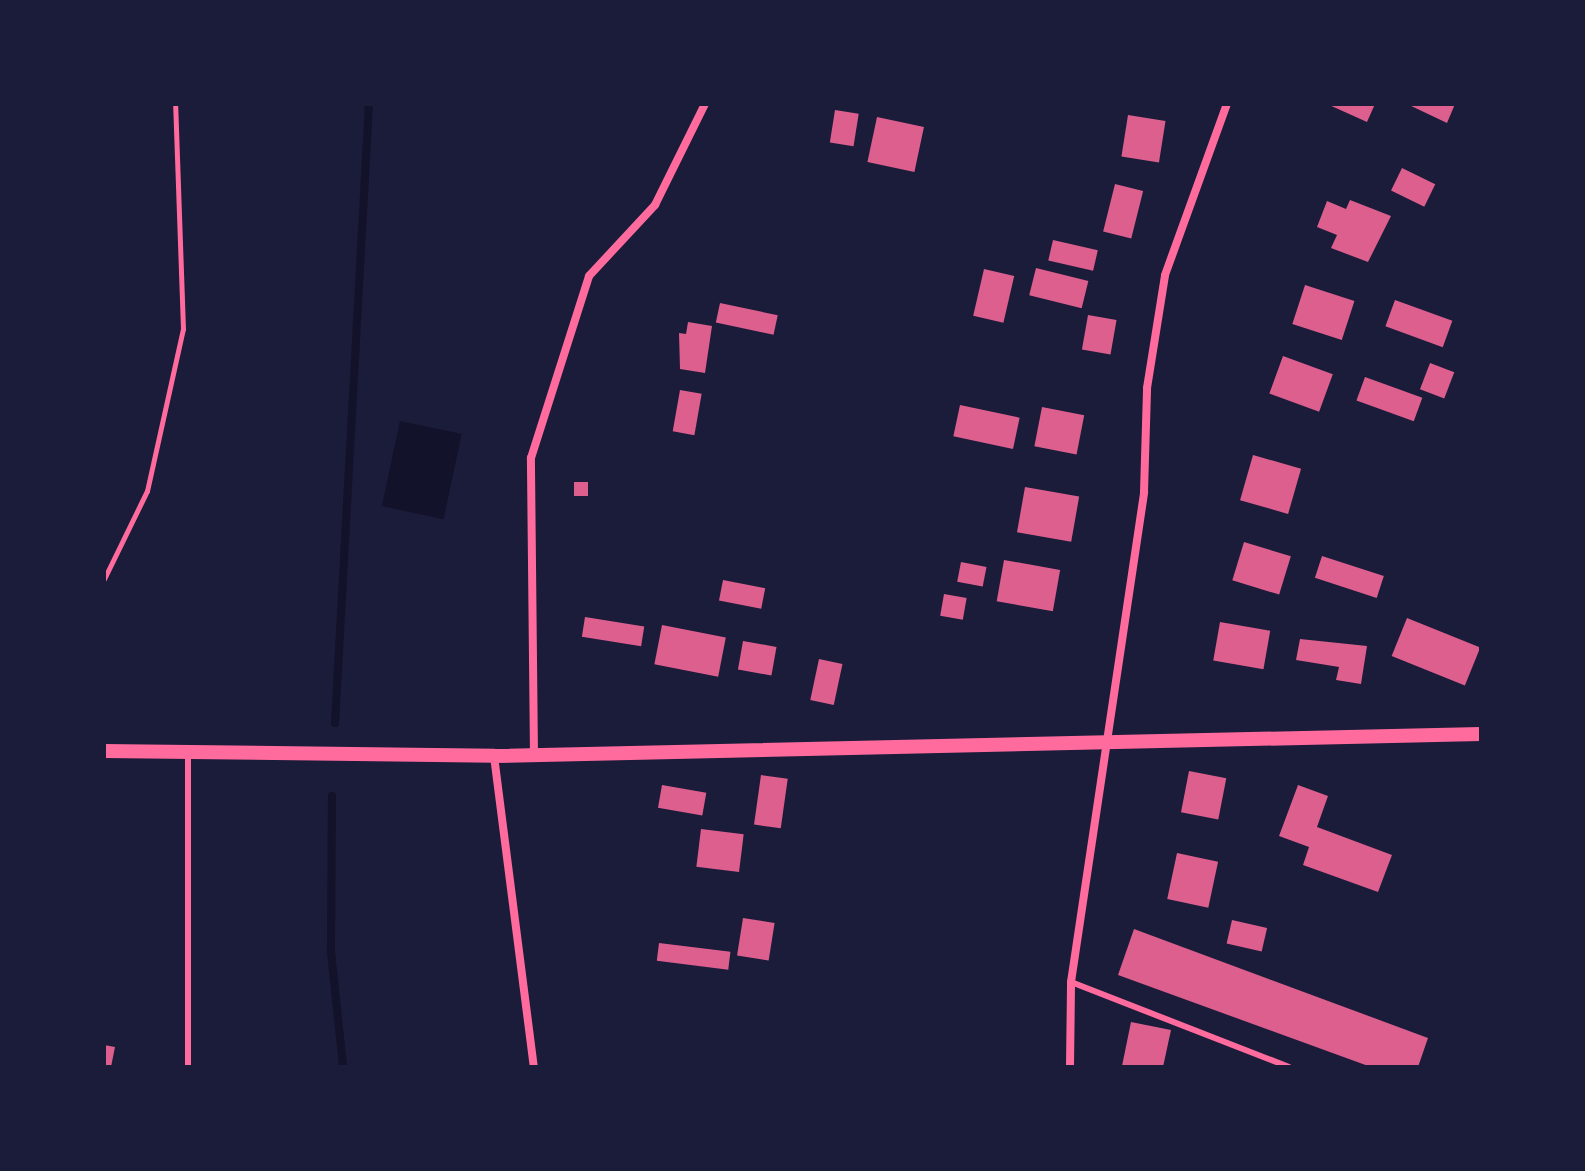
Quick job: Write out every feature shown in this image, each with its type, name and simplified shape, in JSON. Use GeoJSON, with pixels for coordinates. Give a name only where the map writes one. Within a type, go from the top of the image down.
{"type":"FeatureCollection","features":[{"type":"Feature","properties":{"kind":"street"},"geometry":{"type":"LineString","coordinates":[[534,755],[531,458],[589,276],[655,205],[705,104]]}},
{"type":"Feature","properties":{"kind":"street"},"geometry":{"type":"LineString","coordinates":[[1070,1067],[1071,982],[1101,741],[1144,492],[1147,388],[1165,275],[1227,104]]}},
{"type":"Feature","properties":{"kind":"street"},"geometry":{"type":"LineString","coordinates":[[104,751],[307,758],[494,756],[1481,734]]}},
{"type":"Feature","properties":{"kind":"street"},"geometry":{"type":"LineString","coordinates":[[494,756],[534,1067]]}},
{"type":"Feature","properties":{"kind":"lane"},"geometry":{"type":"LineString","coordinates":[[188,755],[188,1067]]}},
{"type":"Feature","properties":{"kind":"lane"},"geometry":{"type":"LineString","coordinates":[[1071,982],[1289,1067]]}},
{"type":"Feature","properties":{"kind":"path"},"geometry":{"type":"LineString","coordinates":[[104,579],[147,491],[183,329],[175,104]]}},
{"type":"Feature","properties":{"kind":"shaded area"},"geometry":{"type":"Polygon","coordinates":[[[400,421],[462,434],[444,519],[382,506],[400,421]]]}},
{"type":"Feature","properties":{"kind":"building"},"geometry":{"type":"Polygon","coordinates":[[[1327,104],[1375,104],[1367,122],[1327,104]]]}},
{"type":"Feature","properties":{"kind":"building"},"geometry":{"type":"Polygon","coordinates":[[[1407,104],[1455,104],[1447,123],[1407,104]]]}},
{"type":"Feature","properties":{"kind":"building"},"geometry":{"type":"Polygon","coordinates":[[[835,110],[859,114],[854,146],[830,143],[835,110]]]}},
{"type":"Feature","properties":{"kind":"building"},"geometry":{"type":"Polygon","coordinates":[[[1128,115],[1166,121],[1159,162],[1121,156],[1128,115]]]}},
{"type":"Feature","properties":{"kind":"building"},"geometry":{"type":"Polygon","coordinates":[[[877,117],[924,127],[914,172],[867,162],[877,117]]]}},
{"type":"Feature","properties":{"kind":"building"},"geometry":{"type":"Polygon","coordinates":[[[1402,168],[1435,184],[1424,207],[1391,190],[1402,168]]]}},
{"type":"Feature","properties":{"kind":"building"},"geometry":{"type":"Polygon","coordinates":[[[1115,184],[1143,191],[1131,239],[1103,232],[1115,184]]]}},
{"type":"Feature","properties":{"kind":"building"},"geometry":{"type":"Polygon","coordinates":[[[1350,200],[1391,216],[1368,262],[1331,248],[1337,235],[1317,227],[1327,201],[1346,209],[1350,200]]]}},
{"type":"Feature","properties":{"kind":"building"},"geometry":{"type":"Polygon","coordinates":[[[1053,240],[1098,250],[1093,271],[1048,260],[1053,240]]]}},
{"type":"Feature","properties":{"kind":"building"},"geometry":{"type":"Polygon","coordinates":[[[1036,268],[1088,281],[1082,308],[1029,295],[1036,268]]]}},
{"type":"Feature","properties":{"kind":"building"},"geometry":{"type":"Polygon","coordinates":[[[984,269],[1014,276],[1003,323],[973,316],[984,269]]]}},
{"type":"Feature","properties":{"kind":"building"},"geometry":{"type":"Polygon","coordinates":[[[1305,285],[1354,301],[1342,340],[1292,324],[1305,285]]]}},
{"type":"Feature","properties":{"kind":"building"},"geometry":{"type":"Polygon","coordinates":[[[1395,300],[1452,321],[1443,347],[1385,326],[1395,300]]]}},
{"type":"Feature","properties":{"kind":"building"},"geometry":{"type":"Polygon","coordinates":[[[720,303],[778,315],[774,335],[716,323],[720,303]]]}},
{"type":"Feature","properties":{"kind":"building"},"geometry":{"type":"Polygon","coordinates":[[[1088,315],[1117,320],[1110,355],[1082,349],[1088,315]]]}},
{"type":"Feature","properties":{"kind":"building"},"geometry":{"type":"Polygon","coordinates":[[[688,322],[712,326],[705,373],[680,369],[679,333],[686,334],[688,322]]]}},
{"type":"Feature","properties":{"kind":"building"},"geometry":{"type":"Polygon","coordinates":[[[1283,356],[1333,374],[1319,412],[1269,394],[1283,356]]]}},
{"type":"Feature","properties":{"kind":"building"},"geometry":{"type":"Polygon","coordinates":[[[1430,363],[1454,372],[1444,398],[1420,389],[1430,363]]]}},
{"type":"Feature","properties":{"kind":"building"},"geometry":{"type":"Polygon","coordinates":[[[1365,377],[1422,398],[1414,421],[1356,400],[1365,377]]]}},
{"type":"Feature","properties":{"kind":"building"},"geometry":{"type":"Polygon","coordinates":[[[680,390],[702,394],[694,435],[673,431],[680,390]]]}},
{"type":"Feature","properties":{"kind":"building"},"geometry":{"type":"Polygon","coordinates":[[[960,405],[1020,418],[1013,449],[953,436],[960,405]]]}},
{"type":"Feature","properties":{"kind":"building"},"geometry":{"type":"Polygon","coordinates":[[[1042,407],[1084,415],[1077,454],[1034,446],[1042,407]]]}},
{"type":"Feature","properties":{"kind":"building"},"geometry":{"type":"Polygon","coordinates":[[[1253,455],[1301,469],[1288,514],[1240,500],[1253,455]]]}},
{"type":"Feature","properties":{"kind":"building"},"geometry":{"type":"Polygon","coordinates":[[[574,482],[588,482],[588,496],[574,496],[574,482]]]}},
{"type":"Feature","properties":{"kind":"building"},"geometry":{"type":"Polygon","coordinates":[[[1025,487],[1079,497],[1071,542],[1017,532],[1025,487]]]}},
{"type":"Feature","properties":{"kind":"building"},"geometry":{"type":"Polygon","coordinates":[[[1244,542],[1291,556],[1279,595],[1232,580],[1244,542]]]}},
{"type":"Feature","properties":{"kind":"building"},"geometry":{"type":"Polygon","coordinates":[[[1322,556],[1384,576],[1377,598],[1315,578],[1322,556]]]}},
{"type":"Feature","properties":{"kind":"building"},"geometry":{"type":"Polygon","coordinates":[[[1004,560],[1060,570],[1053,611],[997,601],[1004,560]]]}},
{"type":"Feature","properties":{"kind":"building"},"geometry":{"type":"Polygon","coordinates":[[[961,562],[987,567],[983,587],[957,582],[961,562]]]}},
{"type":"Feature","properties":{"kind":"building"},"geometry":{"type":"Polygon","coordinates":[[[723,580],[765,588],[761,609],[719,601],[723,580]]]}},
{"type":"Feature","properties":{"kind":"building"},"geometry":{"type":"Polygon","coordinates":[[[944,594],[967,598],[963,620],[940,616],[944,594]]]}},
{"type":"Feature","properties":{"kind":"building"},"geometry":{"type":"Polygon","coordinates":[[[585,617],[644,626],[641,646],[582,637],[585,617]]]}},
{"type":"Feature","properties":{"kind":"building"},"geometry":{"type":"Polygon","coordinates":[[[1407,618],[1480,648],[1465,686],[1392,656],[1407,618]]]}},
{"type":"Feature","properties":{"kind":"building"},"geometry":{"type":"Polygon","coordinates":[[[1220,622],[1270,631],[1263,669],[1213,660],[1220,622]]]}},
{"type":"Feature","properties":{"kind":"building"},"geometry":{"type":"Polygon","coordinates":[[[662,625],[726,637],[718,677],[654,664],[662,625]]]}},
{"type":"Feature","properties":{"kind":"building"},"geometry":{"type":"Polygon","coordinates":[[[1300,639],[1367,646],[1361,684],[1336,680],[1339,667],[1296,660],[1300,639]]]}},
{"type":"Feature","properties":{"kind":"building"},"geometry":{"type":"Polygon","coordinates":[[[743,641],[776,647],[771,675],[738,670],[743,641]]]}},
{"type":"Feature","properties":{"kind":"building"},"geometry":{"type":"Polygon","coordinates":[[[819,659],[842,664],[834,705],[810,700],[819,659]]]}},
{"type":"Feature","properties":{"kind":"building"},"geometry":{"type":"Polygon","coordinates":[[[1189,771],[1226,778],[1218,819],[1181,812],[1189,771]]]}},
{"type":"Feature","properties":{"kind":"building"},"geometry":{"type":"Polygon","coordinates":[[[761,775],[788,779],[781,828],[754,825],[761,775]]]}},
{"type":"Feature","properties":{"kind":"building"},"geometry":{"type":"Polygon","coordinates":[[[662,785],[706,793],[702,815],[658,808],[662,785]]]}},
{"type":"Feature","properties":{"kind":"building"},"geometry":{"type":"Polygon","coordinates":[[[1298,785],[1328,796],[1317,827],[1392,855],[1378,892],[1303,865],[1309,847],[1279,836],[1298,785]]]}},
{"type":"Feature","properties":{"kind":"building"},"geometry":{"type":"Polygon","coordinates":[[[701,829],[744,834],[739,872],[696,867],[701,829]]]}},
{"type":"Feature","properties":{"kind":"building"},"geometry":{"type":"Polygon","coordinates":[[[1177,853],[1218,862],[1208,908],[1167,899],[1177,853]]]}},
{"type":"Feature","properties":{"kind":"building"},"geometry":{"type":"Polygon","coordinates":[[[743,918],[775,923],[769,961],[737,956],[743,918]]]}},
{"type":"Feature","properties":{"kind":"building"},"geometry":{"type":"Polygon","coordinates":[[[1232,920],[1267,928],[1262,951],[1227,943],[1232,920]]]}},
{"type":"Feature","properties":{"kind":"building"},"geometry":{"type":"Polygon","coordinates":[[[1134,929],[1428,1038],[1418,1067],[1371,1067],[1118,975],[1134,929]]]}},
{"type":"Feature","properties":{"kind":"building"},"geometry":{"type":"Polygon","coordinates":[[[659,943],[730,952],[728,970],[657,961],[659,943]]]}},
{"type":"Feature","properties":{"kind":"building"},"geometry":{"type":"Polygon","coordinates":[[[1131,1022],[1171,1030],[1163,1067],[1122,1066],[1131,1022]]]}},
{"type":"Feature","properties":{"kind":"building"},"geometry":{"type":"Polygon","coordinates":[[[104,1045],[115,1047],[111,1067],[104,1067],[104,1045]]]}},
{"type":"Feature","properties":{"kind":"waterway"},"geometry":{"type":"LineString","coordinates":[[335,723],[369,104]]}},
{"type":"Feature","properties":{"kind":"waterway"},"geometry":{"type":"LineString","coordinates":[[332,796],[331,952],[343,1067]]}}]}
